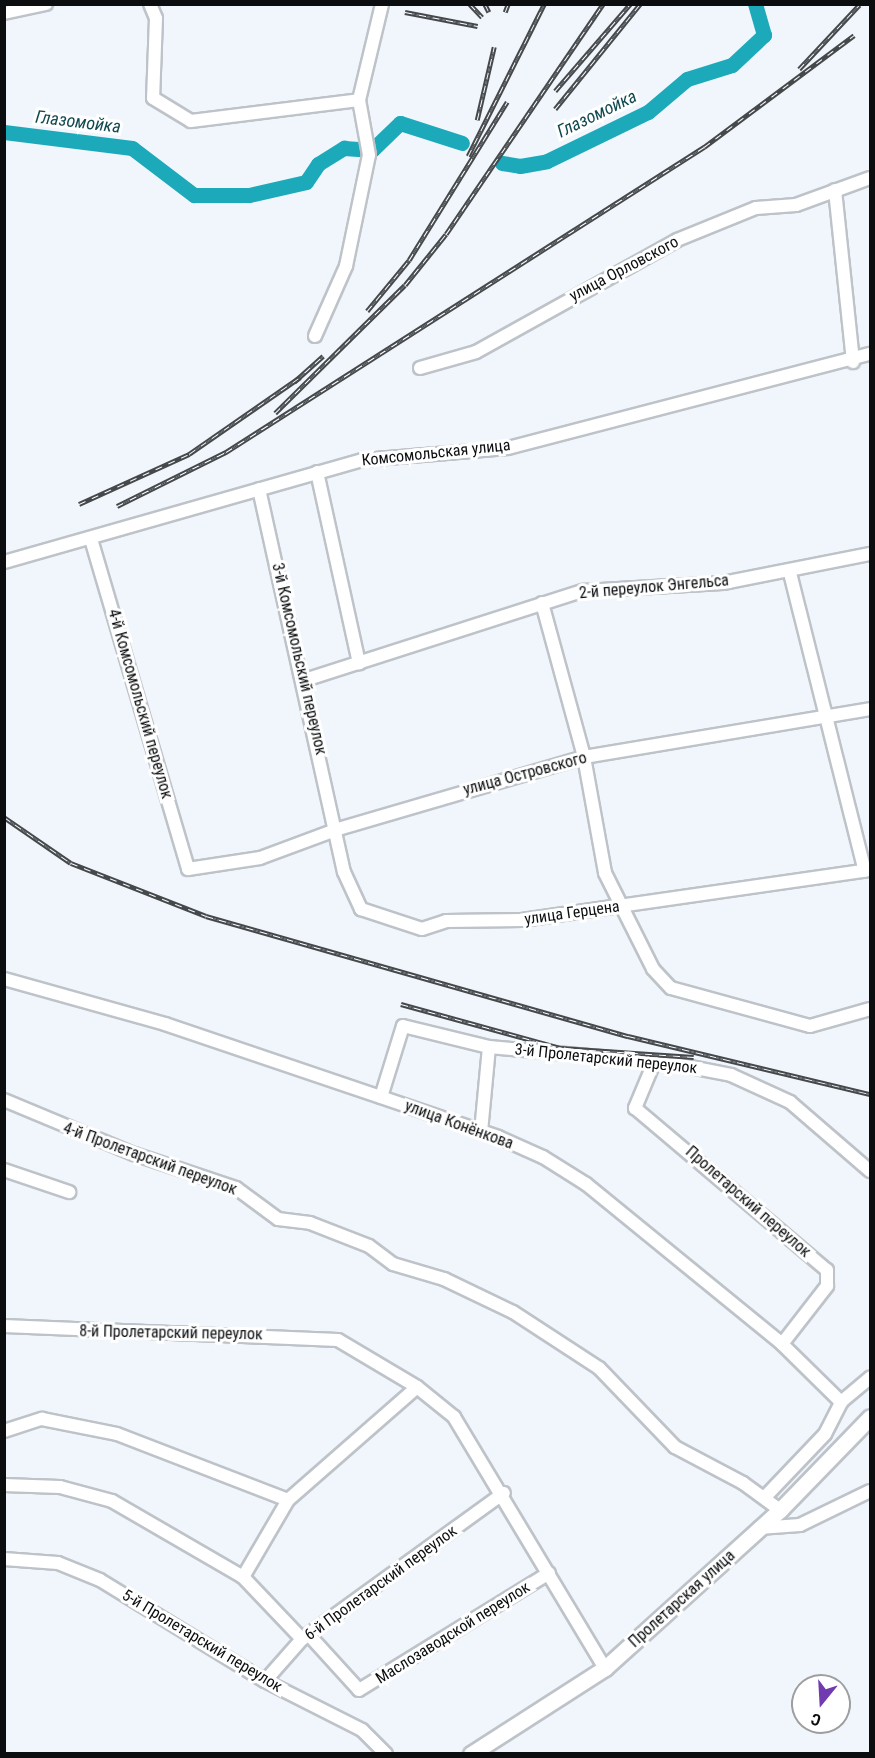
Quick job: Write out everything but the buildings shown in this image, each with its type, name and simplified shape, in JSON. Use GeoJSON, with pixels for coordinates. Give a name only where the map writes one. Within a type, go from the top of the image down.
{"type":"FeatureCollection","features":[{"type":"Feature","properties":{"kind":"main road","name":"Пролетарская улица"},"geometry":{"type":"LineString","coordinates":[[471,1754],[605,1668],[780,1510],[870,1417]]}},
{"type":"Feature","properties":{"kind":"street"},"geometry":{"type":"LineString","coordinates":[[4,13],[46,4]]}},
{"type":"Feature","properties":{"kind":"street"},"geometry":{"type":"LineString","coordinates":[[150,4],[156,18],[153,98],[191,121],[359,100]]}},
{"type":"Feature","properties":{"kind":"street"},"geometry":{"type":"LineString","coordinates":[[315,336],[346,266],[369,155],[359,100],[382,4]]}},
{"type":"Feature","properties":{"kind":"street","name":"улица Орловского"},"geometry":{"type":"LineString","coordinates":[[420,368],[476,352],[677,240],[756,208],[796,205],[870,178]]}},
{"type":"Feature","properties":{"kind":"street"},"geometry":{"type":"LineString","coordinates":[[835,190],[853,362]]}},
{"type":"Feature","properties":{"kind":"street","name":"Комсомольская улица"},"geometry":{"type":"LineString","coordinates":[[4,562],[91,539],[317,472],[411,453],[508,448],[853,362],[870,354]]}},
{"type":"Feature","properties":{"kind":"street"},"geometry":{"type":"LineString","coordinates":[[317,472],[359,663]]}},
{"type":"Feature","properties":{"kind":"street","name":"3-й Комсомольский переулок"},"geometry":{"type":"LineString","coordinates":[[259,489],[338,829]]}},
{"type":"Feature","properties":{"kind":"street","name":"4-й Комсомольский переулок"},"geometry":{"type":"LineString","coordinates":[[91,539],[188,869]]}},
{"type":"Feature","properties":{"kind":"street","name":"2-й переулок Энгельса"},"geometry":{"type":"LineString","coordinates":[[305,680],[583,591],[790,573],[870,554]]}},
{"type":"Feature","properties":{"kind":"street"},"geometry":{"type":"LineString","coordinates":[[790,573],[868,871]]}},
{"type":"Feature","properties":{"kind":"street"},"geometry":{"type":"LineString","coordinates":[[542,603],[584,757],[605,873],[653,969],[671,988],[810,1026],[870,1009]]}},
{"type":"Feature","properties":{"kind":"street","name":"улица Островского"},"geometry":{"type":"LineString","coordinates":[[188,869],[260,858],[338,829],[584,757],[870,709]]}},
{"type":"Feature","properties":{"kind":"street","name":"улица Герцена"},"geometry":{"type":"LineString","coordinates":[[338,829],[350,891],[361,909],[389,922],[422,929],[446,921],[522,920],[868,871]]}},
{"type":"Feature","properties":{"kind":"street","name":"улица Конёнкова"},"geometry":{"type":"LineString","coordinates":[[4,979],[165,1024],[481,1131],[543,1157],[586,1184],[782,1344],[841,1402]]}},
{"type":"Feature","properties":{"kind":"street","name":"3-й Пролетарский переулок"},"geometry":{"type":"LineString","coordinates":[[381,1097],[403,1026],[489,1047],[653,1065],[670,1063],[757,1083],[790,1102],[870,1171]]}},
{"type":"Feature","properties":{"kind":"street"},"geometry":{"type":"LineString","coordinates":[[481,1131],[489,1047]]}},
{"type":"Feature","properties":{"kind":"street","name":"Пролетарский переулок"},"geometry":{"type":"LineString","coordinates":[[653,1065],[635,1108],[827,1270],[827,1286],[782,1344]]}},
{"type":"Feature","properties":{"kind":"street","name":"4-й Пролетарский переулок"},"geometry":{"type":"LineString","coordinates":[[4,1100],[123,1150],[236,1188],[278,1219],[310,1223],[369,1246],[393,1264],[444,1279],[513,1312],[598,1368],[675,1447],[765,1497],[780,1510]]}},
{"type":"Feature","properties":{"kind":"street"},"geometry":{"type":"LineString","coordinates":[[4,1170],[69,1192]]}},
{"type":"Feature","properties":{"kind":"street","name":"8-й Пролетарский переулок"},"geometry":{"type":"LineString","coordinates":[[4,1326],[338,1340],[417,1387]]}},
{"type":"Feature","properties":{"kind":"street"},"geometry":{"type":"LineString","coordinates":[[765,1497],[825,1434],[841,1402],[870,1378]]}},
{"type":"Feature","properties":{"kind":"street"},"geometry":{"type":"LineString","coordinates":[[243,1577],[288,1500],[417,1387],[454,1417],[504,1493],[605,1668]]}},
{"type":"Feature","properties":{"kind":"street"},"geometry":{"type":"LineString","coordinates":[[4,1431],[42,1419],[117,1434],[288,1500]]}},
{"type":"Feature","properties":{"kind":"street"},"geometry":{"type":"LineString","coordinates":[[4,1485],[60,1487],[112,1501],[243,1577],[306,1637]]}},
{"type":"Feature","properties":{"kind":"street"},"geometry":{"type":"LineString","coordinates":[[759,1527],[800,1525],[870,1491]]}},
{"type":"Feature","properties":{"kind":"street","name":"6-й Пролетарский переулок"},"geometry":{"type":"LineString","coordinates":[[265,1681],[306,1637],[504,1493]]}},
{"type":"Feature","properties":{"kind":"street","name":"5-й Пролетарский переулок"},"geometry":{"type":"LineString","coordinates":[[4,1559],[58,1563],[100,1580],[265,1681],[362,1730],[386,1754]]}},
{"type":"Feature","properties":{"kind":"street","name":"Маслозаводской переулок"},"geometry":{"type":"LineString","coordinates":[[306,1637],[359,1690],[549,1574]]}},
{"type":"Feature","properties":{"kind":"waterway","name":"Глазомойка"},"geometry":{"type":"LineString","coordinates":[[502,163],[520,166],[547,161],[648,112],[687,79],[732,65],[764,35],[755,4]]}},
{"type":"Feature","properties":{"kind":"waterway","name":"Глазомойка"},"geometry":{"type":"LineString","coordinates":[[4,132],[132,148],[194,195],[249,195],[306,182],[318,164],[344,148],[372,150],[400,123],[462,143]]}},
{"type":"Feature","properties":{"kind":"railway"},"geometry":{"type":"LineString","coordinates":[[470,4],[482,17]]}},
{"type":"Feature","properties":{"kind":"railway"},"geometry":{"type":"LineString","coordinates":[[485,4],[489,12]]}},
{"type":"Feature","properties":{"kind":"railway"},"geometry":{"type":"LineString","coordinates":[[505,12],[508,4]]}},
{"type":"Feature","properties":{"kind":"railway"},"geometry":{"type":"LineString","coordinates":[[468,156],[544,4]]}},
{"type":"Feature","properties":{"kind":"railway"},"geometry":{"type":"LineString","coordinates":[[275,413],[405,285],[446,234],[603,4]]}},
{"type":"Feature","properties":{"kind":"railway"},"geometry":{"type":"LineString","coordinates":[[555,91],[630,4]]}},
{"type":"Feature","properties":{"kind":"railway"},"geometry":{"type":"LineString","coordinates":[[555,109],[640,4]]}},
{"type":"Feature","properties":{"kind":"railway"},"geometry":{"type":"LineString","coordinates":[[799,69],[859,5]]}},
{"type":"Feature","properties":{"kind":"railway"},"geometry":{"type":"LineString","coordinates":[[405,12],[478,26]]}},
{"type":"Feature","properties":{"kind":"railway"},"geometry":{"type":"LineString","coordinates":[[117,506],[226,452],[704,147],[854,35]]}},
{"type":"Feature","properties":{"kind":"railway"},"geometry":{"type":"LineString","coordinates":[[477,120],[494,47]]}},
{"type":"Feature","properties":{"kind":"railway"},"geometry":{"type":"LineString","coordinates":[[367,311],[409,260],[507,102]]}},
{"type":"Feature","properties":{"kind":"railway"},"geometry":{"type":"LineString","coordinates":[[294,382],[323,356]]}},
{"type":"Feature","properties":{"kind":"railway"},"geometry":{"type":"LineString","coordinates":[[79,504],[189,454],[300,377]]}},
{"type":"Feature","properties":{"kind":"railway"},"geometry":{"type":"LineString","coordinates":[[4,817],[71,863],[206,916],[628,1036],[870,1094]]}},
{"type":"Feature","properties":{"kind":"railway"},"geometry":{"type":"LineString","coordinates":[[401,1004],[561,1048],[694,1057]]}}]}
